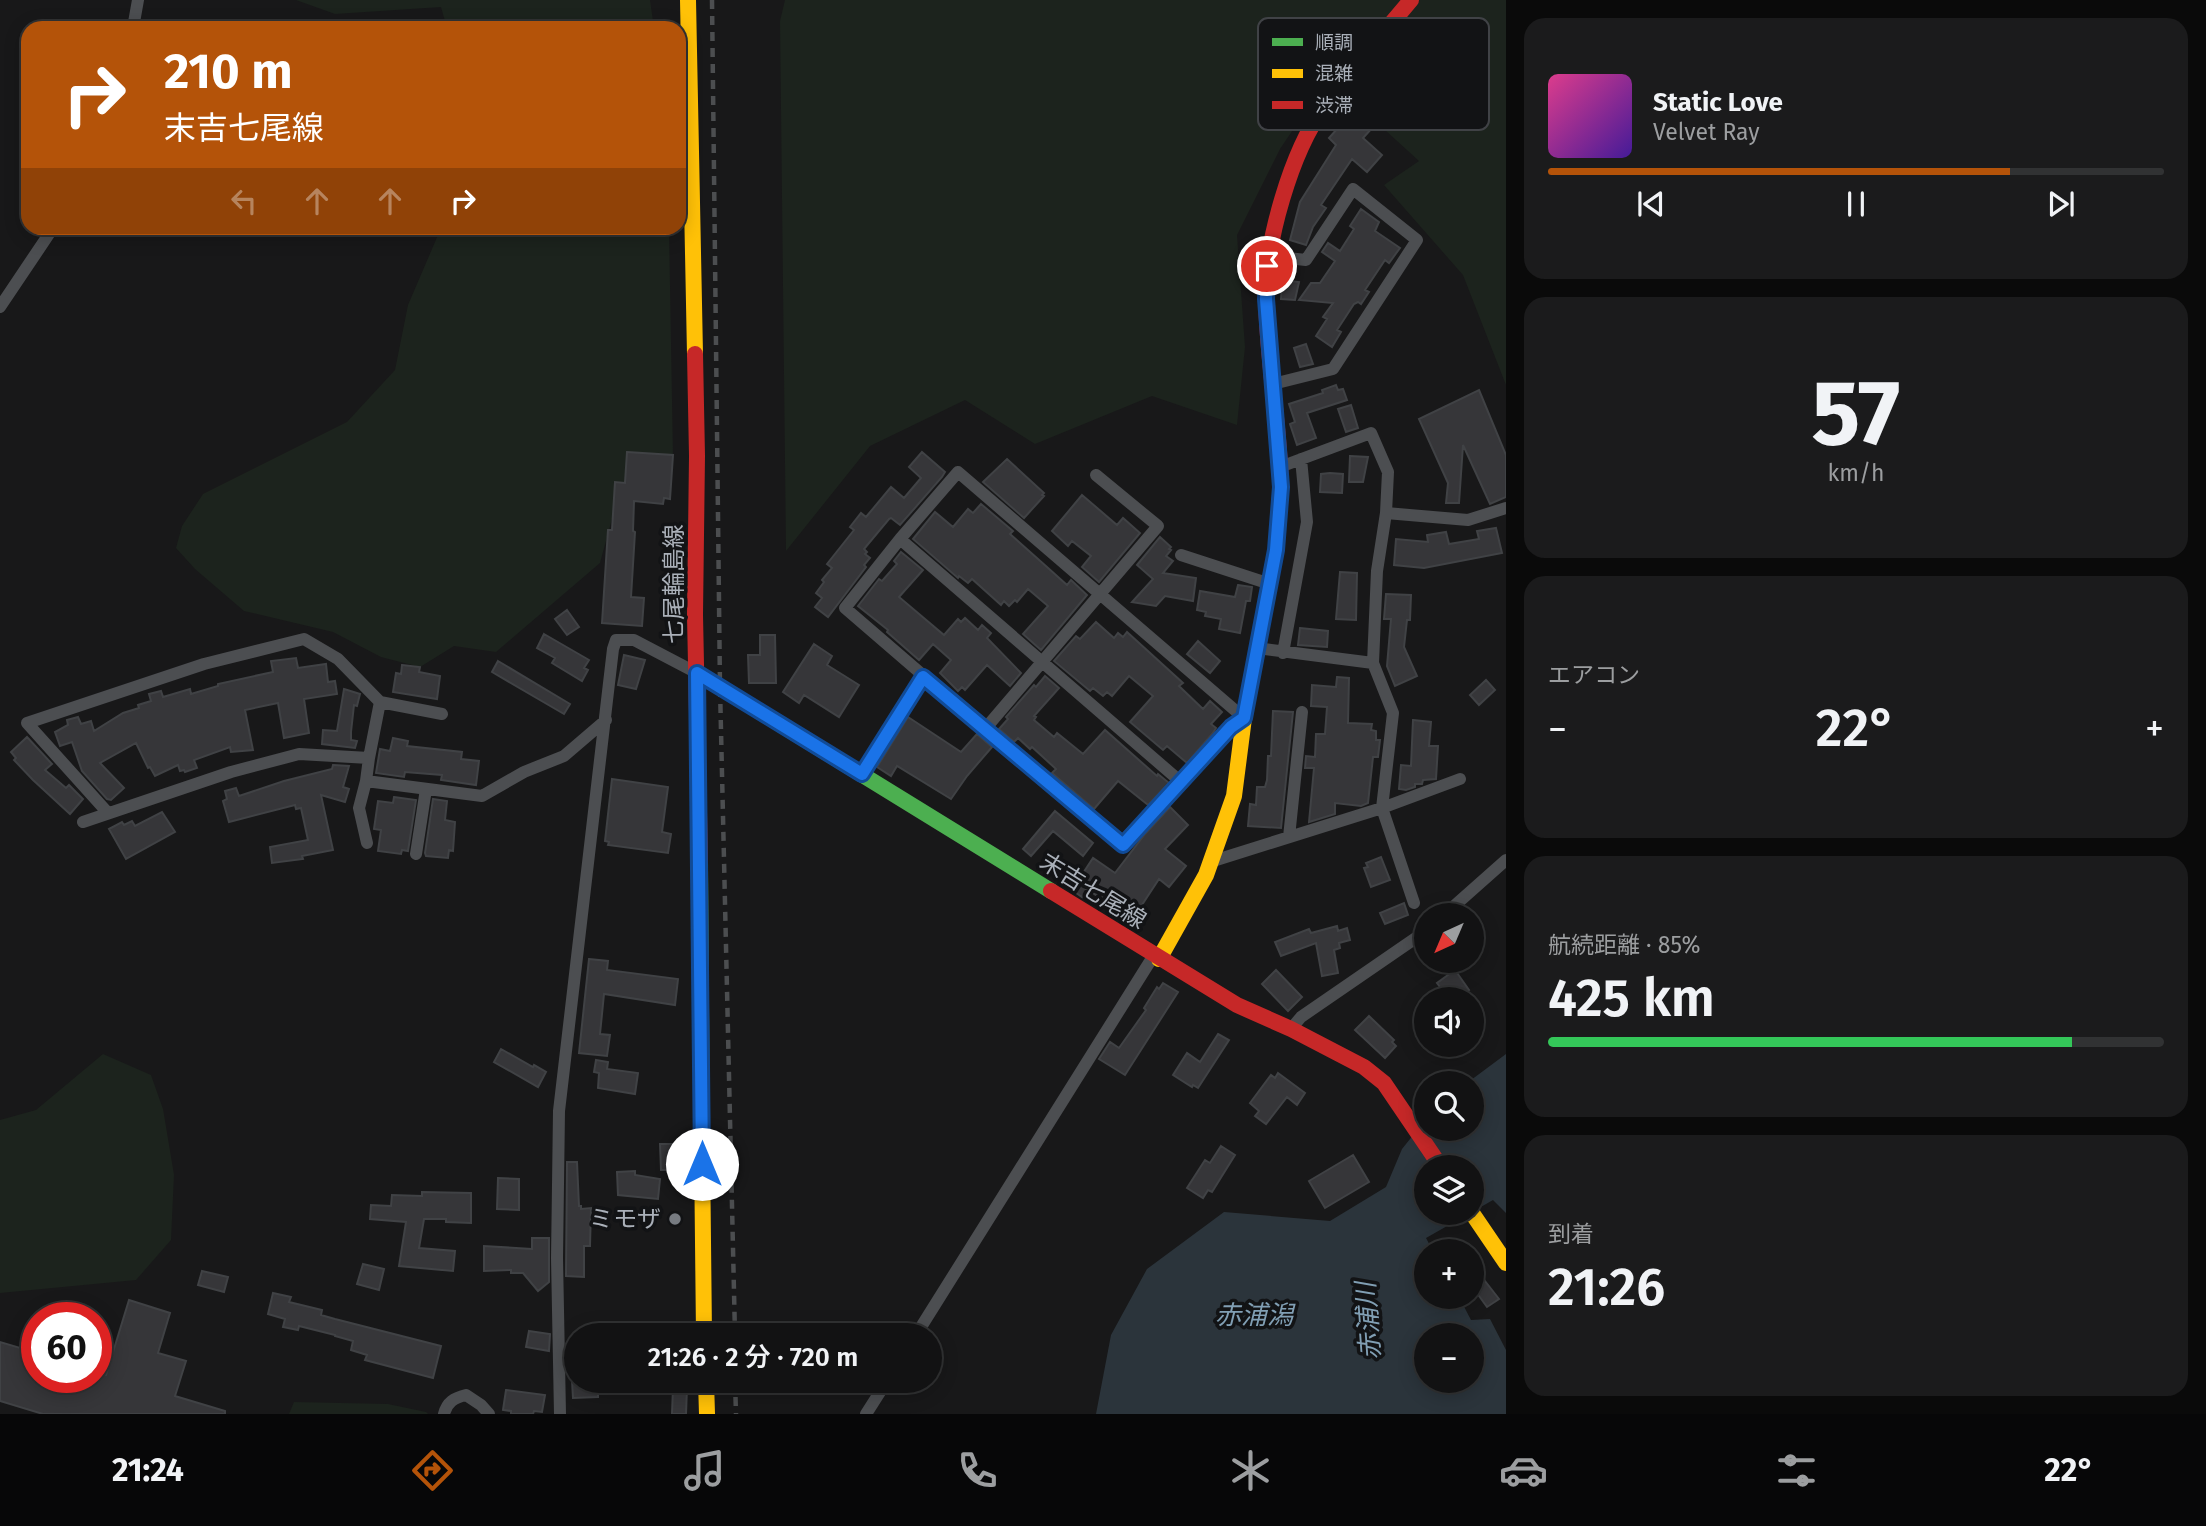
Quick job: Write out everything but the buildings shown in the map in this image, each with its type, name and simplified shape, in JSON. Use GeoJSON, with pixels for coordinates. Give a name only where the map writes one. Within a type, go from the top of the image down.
{"type":"FeatureCollection","features":[{"type":"Feature","properties":{"kind":"main road","name":"七尾輪島線"},"geometry":{"type":"LineString","coordinates":[[688,0],[697,456],[695,615],[704,1323]]}},
{"type":"Feature","properties":{"kind":"main road"},"geometry":{"type":"LineString","coordinates":[[1396,18],[1411,0]]}},
{"type":"Feature","properties":{"kind":"main road"},"geometry":{"type":"LineString","coordinates":[[1156,957],[1206,875],[1234,796],[1244,718],[1276,550],[1281,487],[1266,299],[1269,256],[1275,224],[1294,162],[1311,130]]}},
{"type":"Feature","properties":{"kind":"main road","name":"末吉七尾線"},"geometry":{"type":"LineString","coordinates":[[697,673],[1237,1005],[1291,1029],[1364,1067],[1384,1083],[1433,1155]]}},
{"type":"Feature","properties":{"kind":"main road"},"geometry":{"type":"LineString","coordinates":[[1480,1225],[1503,1260]]}},
{"type":"Feature","properties":{"kind":"main road"},"geometry":{"type":"LineString","coordinates":[[706,1393],[707,1414]]}},
{"type":"Feature","properties":{"kind":"street"},"geometry":{"type":"LineString","coordinates":[[134,21],[138,0]]}},
{"type":"Feature","properties":{"kind":"street"},"geometry":{"type":"LineString","coordinates":[[1269,256],[1306,260],[1353,188],[1417,240],[1333,369],[1273,384]]}},
{"type":"Feature","properties":{"kind":"street"},"geometry":{"type":"LineString","coordinates":[[0,307],[48,235]]}},
{"type":"Feature","properties":{"kind":"street"},"geometry":{"type":"LineString","coordinates":[[1280,467],[1371,433],[1388,472],[1387,513],[1377,571],[1373,663],[1393,713],[1382,807],[1414,904]]}},
{"type":"Feature","properties":{"kind":"street"},"geometry":{"type":"LineString","coordinates":[[1283,653],[1307,522],[1301,459]]}},
{"type":"Feature","properties":{"kind":"street"},"geometry":{"type":"LineString","coordinates":[[958,472],[1099,592],[1244,718],[1231,727],[1123,845],[845,608],[958,472]]}},
{"type":"Feature","properties":{"kind":"street"},"geometry":{"type":"LineString","coordinates":[[985,729],[1158,526],[1096,475]]}},
{"type":"Feature","properties":{"kind":"street"},"geometry":{"type":"LineString","coordinates":[[1387,513],[1468,520],[1506,508]]}},
{"type":"Feature","properties":{"kind":"street"},"geometry":{"type":"LineString","coordinates":[[900,539],[1181,782]]}},
{"type":"Feature","properties":{"kind":"street"},"geometry":{"type":"LineString","coordinates":[[1181,555],[1270,584]]}},
{"type":"Feature","properties":{"kind":"street"},"geometry":{"type":"LineString","coordinates":[[108,813],[27,723],[204,664],[304,639],[338,659],[380,702],[442,715]]}},
{"type":"Feature","properties":{"kind":"street"},"geometry":{"type":"LineString","coordinates":[[559,1414],[556,1258],[559,1111],[616,640],[634,640],[697,673]]}},
{"type":"Feature","properties":{"kind":"street"},"geometry":{"type":"LineString","coordinates":[[1257,648],[1373,663]]}},
{"type":"Feature","properties":{"kind":"street"},"geometry":{"type":"LineString","coordinates":[[862,774],[923,677]]}},
{"type":"Feature","properties":{"kind":"street"},"geometry":{"type":"LineString","coordinates":[[367,843],[359,808],[380,702]]}},
{"type":"Feature","properties":{"kind":"street"},"geometry":{"type":"LineString","coordinates":[[1289,837],[1302,712]]}},
{"type":"Feature","properties":{"kind":"street"},"geometry":{"type":"LineString","coordinates":[[366,781],[482,796],[524,772],[564,756],[606,720]]}},
{"type":"Feature","properties":{"kind":"street"},"geometry":{"type":"LineString","coordinates":[[83,822],[231,772],[299,754],[369,758]]}},
{"type":"Feature","properties":{"kind":"street"},"geometry":{"type":"LineString","coordinates":[[1210,862],[1461,779]]}},
{"type":"Feature","properties":{"kind":"street"},"geometry":{"type":"LineString","coordinates":[[416,854],[426,789]]}},
{"type":"Feature","properties":{"kind":"street"},"geometry":{"type":"LineString","coordinates":[[1458,903],[1506,860]]}},
{"type":"Feature","properties":{"kind":"street"},"geometry":{"type":"LineString","coordinates":[[1291,1029],[1301,1017],[1414,939]]}},
{"type":"Feature","properties":{"kind":"street"},"geometry":{"type":"LineString","coordinates":[[924,1323],[1156,957]]}},
{"type":"Feature","properties":{"kind":"street"},"geometry":{"type":"LineString","coordinates":[[866,1414],[879,1393]]}},
{"type":"Feature","properties":{"kind":"street"},"geometry":{"type":"LineString","coordinates":[[444,1414],[448,1403],[456,1397],[466,1395],[489,1414]]}},
{"type":"Feature","properties":{"kind":"shaded area"},"geometry":{"type":"Polygon","coordinates":[[[296,0],[650,0],[653,21],[445,21],[441,7],[335,14],[296,0]]]}},
{"type":"Feature","properties":{"kind":"shaded area"},"geometry":{"type":"Polygon","coordinates":[[[785,0],[1506,0],[1506,385],[1463,275],[1384,185],[1419,161],[1385,130],[1489,130],[1489,18],[1258,18],[1258,130],[1293,130],[1280,149],[1237,235],[1245,347],[1237,425],[1152,396],[1035,444],[965,400],[870,446],[786,551],[780,21],[785,0]]]}},
{"type":"Feature","properties":{"kind":"shaded area"},"geometry":{"type":"Polygon","coordinates":[[[438,235],[669,235],[673,456],[668,471],[619,493],[600,563],[496,652],[454,646],[420,667],[381,657],[333,632],[244,611],[195,569],[176,548],[182,526],[203,494],[347,422],[395,370],[408,305],[438,235]]]}},
{"type":"Feature","properties":{"kind":"shaded area"},"geometry":{"type":"Polygon","coordinates":[[[103,1054],[151,1075],[163,1109],[174,1175],[171,1240],[136,1280],[0,1293],[0,1120],[36,1110],[103,1054]]]}},
{"type":"Feature","properties":{"kind":"shaded area"},"geometry":{"type":"Polygon","coordinates":[[[294,1402],[388,1404],[428,1414],[289,1414],[294,1402]]]}},
{"type":"Feature","properties":{"kind":"water","name":"赤浦潟"},"geometry":{"type":"Polygon","coordinates":[[[1506,1054],[1506,1213],[1493,1200],[1484,1205],[1484,1155],[1414,1155],[1414,1225],[1449,1225],[1427,1239],[1414,1239],[1414,1309],[1465,1309],[1471,1320],[1490,1319],[1506,1350],[1506,1414],[1096,1414],[1111,1335],[1147,1269],[1224,1212],[1330,1221],[1386,1187],[1402,1149],[1414,1134],[1414,1141],[1484,1141],[1483,1071],[1506,1054]]]}},
{"type":"Feature","properties":{"kind":"railway"},"geometry":{"type":"LineString","coordinates":[[712,0],[720,687],[735,1323]]}},
{"type":"Feature","properties":{"kind":"railway"},"geometry":{"type":"LineString","coordinates":[[735,1393],[736,1414]]}},
{"type":"Feature","properties":{"kind":"traffic: fast"},"geometry":{"type":"LineString","coordinates":[[697,673],[1051,891]]}},
{"type":"Feature","properties":{"kind":"traffic: fast"},"geometry":{"type":"LineString","coordinates":[[700,861],[702,1148]]}},
{"type":"Feature","properties":{"kind":"traffic: slow"},"geometry":{"type":"LineString","coordinates":[[688,0],[695,354]]}},
{"type":"Feature","properties":{"kind":"traffic: slow"},"geometry":{"type":"LineString","coordinates":[[1159,959],[1206,875],[1234,796],[1244,718],[1276,550],[1281,489]]}},
{"type":"Feature","properties":{"kind":"traffic: slow"},"geometry":{"type":"LineString","coordinates":[[702,1148],[704,1323]]}},
{"type":"Feature","properties":{"kind":"traffic: slow"},"geometry":{"type":"LineString","coordinates":[[1480,1225],[1506,1263]]}},
{"type":"Feature","properties":{"kind":"traffic: slow"},"geometry":{"type":"LineString","coordinates":[[706,1393],[707,1414]]}},
{"type":"Feature","properties":{"kind":"traffic: jam"},"geometry":{"type":"LineString","coordinates":[[1396,18],[1411,0]]}},
{"type":"Feature","properties":{"kind":"traffic: jam"},"geometry":{"type":"LineString","coordinates":[[1281,489],[1269,346],[1267,276],[1282,199],[1310,130]]}},
{"type":"Feature","properties":{"kind":"traffic: jam"},"geometry":{"type":"LineString","coordinates":[[695,354],[695,615],[700,861]]}},
{"type":"Feature","properties":{"kind":"traffic: jam"},"geometry":{"type":"LineString","coordinates":[[1051,891],[1237,1005],[1291,1029],[1364,1067],[1384,1083],[1433,1155]]}},
{"type":"Feature","properties":{"kind":"place","name":"ミモザ"},"geometry":{"type":"Point","coordinates":[675,1219]}},
{"type":"Feature","properties":{"kind":"route"},"geometry":{"type":"LineString","coordinates":[[702,1164],[697,673],[862,774],[923,677],[1123,845],[1231,727],[1244,718],[1276,550],[1281,487],[1266,299],[1267,266]]}},
{"type":"Feature","properties":{"kind":"water label","name":"赤浦川"},"geometry":{"type":"Point","coordinates":[1368,1321]}}]}
